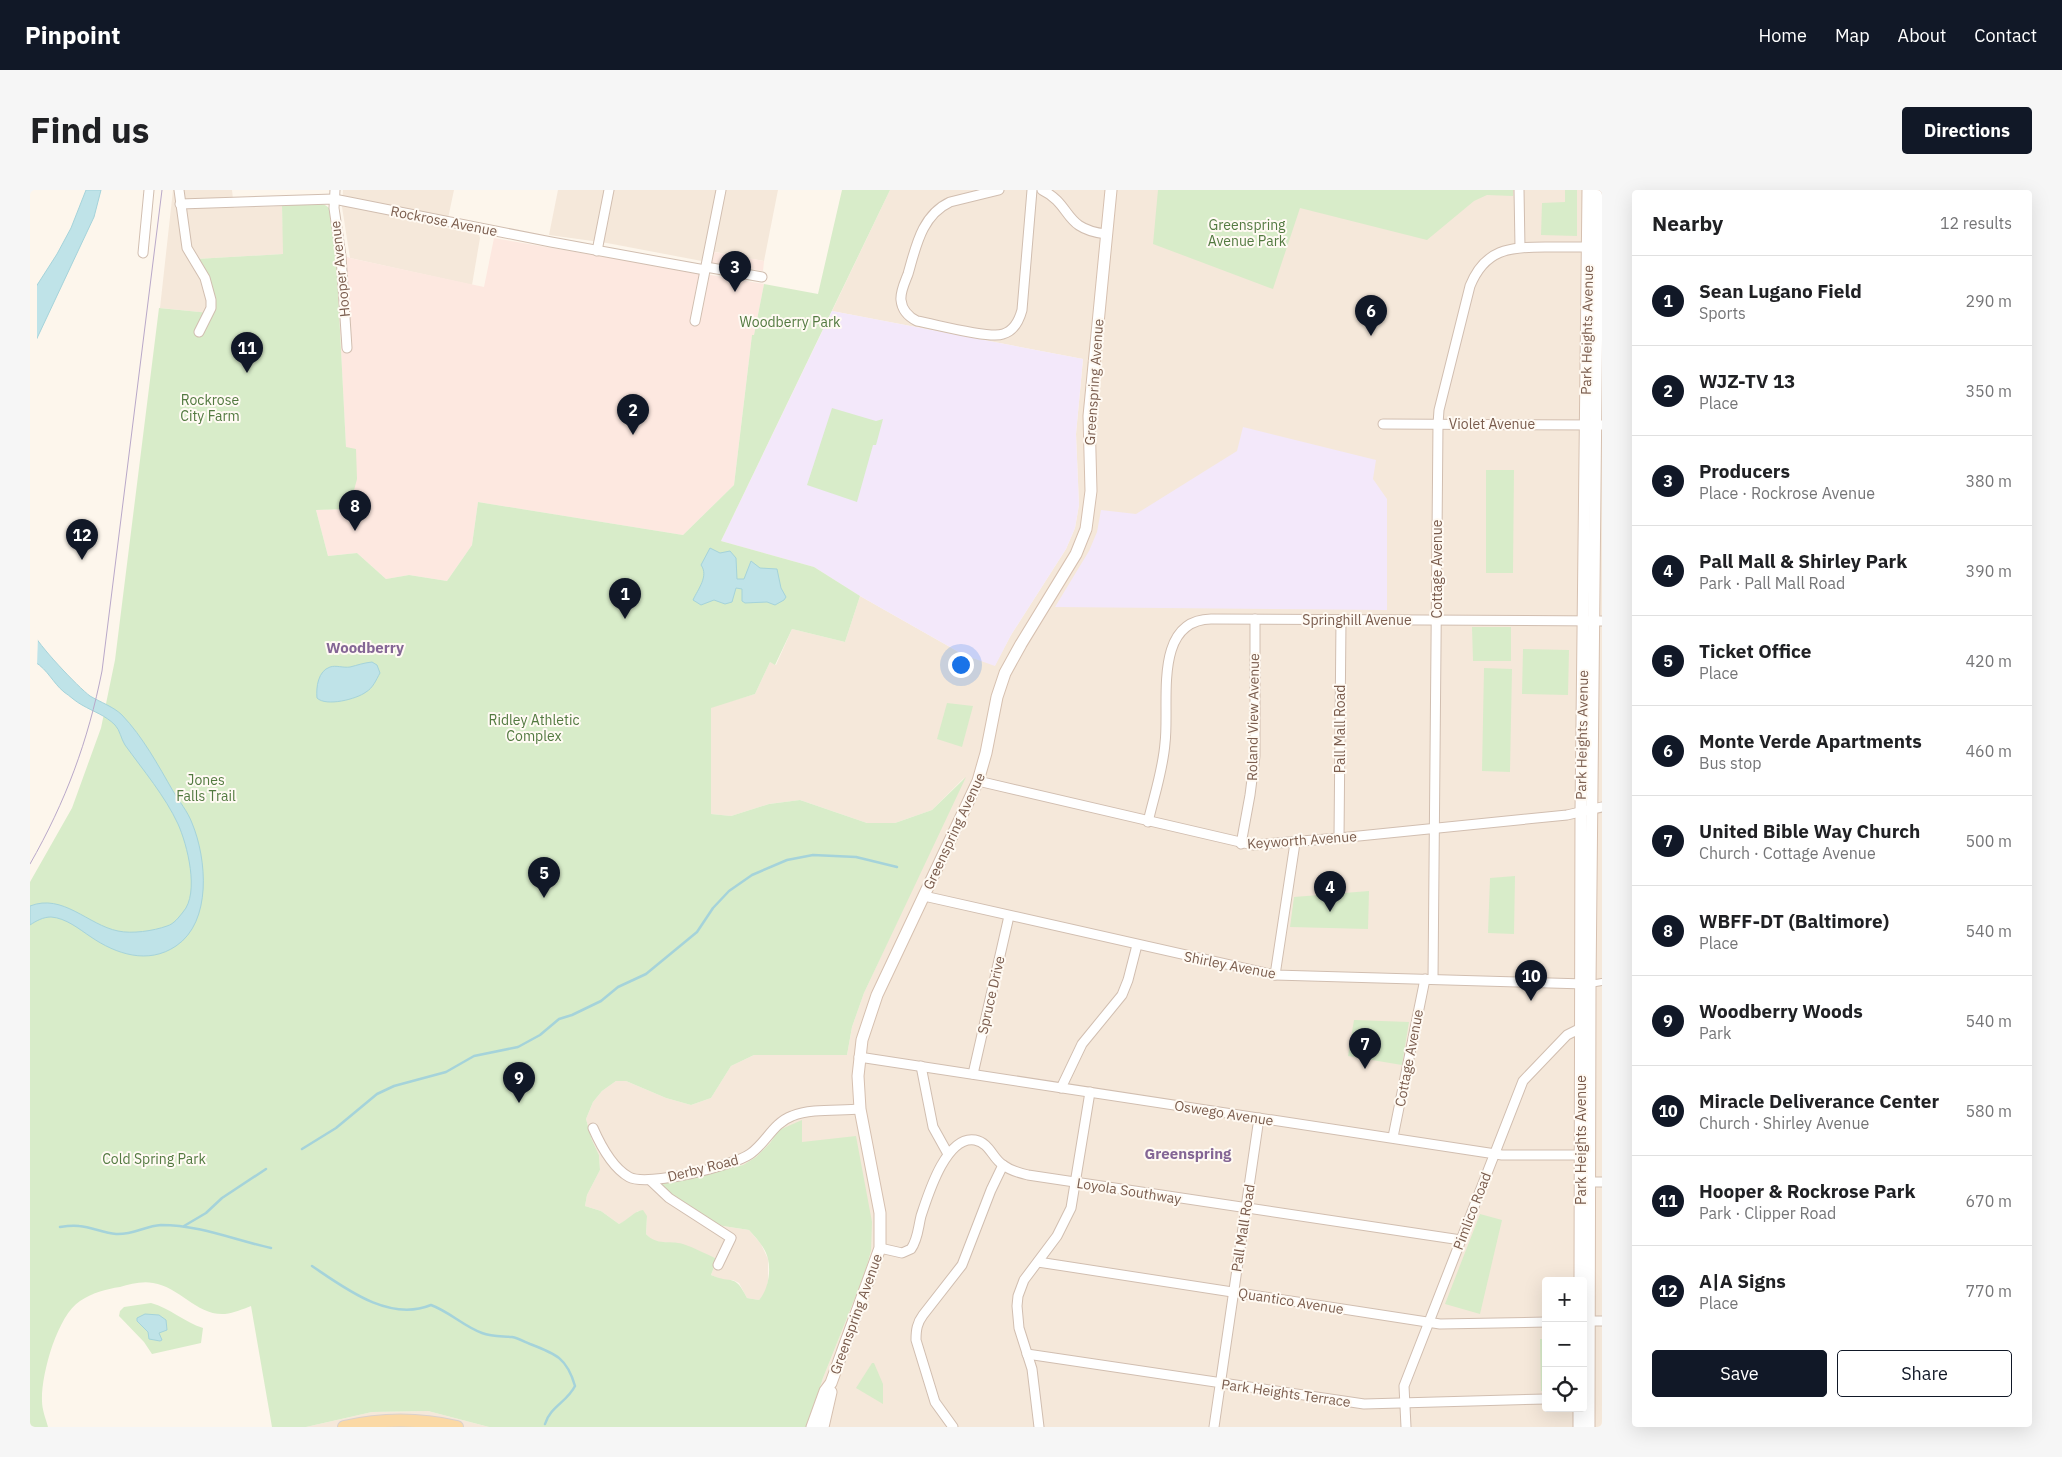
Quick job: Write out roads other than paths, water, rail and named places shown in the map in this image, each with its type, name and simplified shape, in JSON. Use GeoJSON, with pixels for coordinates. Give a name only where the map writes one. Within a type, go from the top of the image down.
{"type":"FeatureCollection","features":[{"type":"Feature","properties":{"kind":"main road","name":"Greenspring Avenue"},"geometry":{"type":"LineString","coordinates":[[812,1427],[825,1392],[831,1383],[880,1248],[880,1213],[858,1092],[859,1057],[870,1011],[978,781],[1005,673],[1076,554],[1086,528],[1091,491],[1089,416],[1111,190]]}},
{"type":"Feature","properties":{"kind":"main road","name":"Park Heights Avenue"},"geometry":{"type":"LineString","coordinates":[[1588,190],[1596,247]]}},
{"type":"Feature","properties":{"kind":"main road","name":"Park Heights Avenue"},"geometry":{"type":"LineString","coordinates":[[1586,1277],[1586,1028],[1591,984],[1598,190]]}},
{"type":"Feature","properties":{"kind":"main road","name":"Park Heights Avenue"},"geometry":{"type":"LineString","coordinates":[[1580,1277],[1585,1182]]}},
{"type":"Feature","properties":{"kind":"main road","name":"Park Heights Avenue"},"geometry":{"type":"LineString","coordinates":[[1586,1322],[1586,1367]]}},
{"type":"Feature","properties":{"kind":"main road","name":"Greenspring Avenue"},"geometry":{"type":"LineString","coordinates":[[823,1427],[831,1383]]}},
{"type":"Feature","properties":{"kind":"main road","name":"Park Heights Avenue"},"geometry":{"type":"LineString","coordinates":[[1587,1408],[1589,1427]]}},
{"type":"Feature","properties":{"kind":"main road"},"geometry":{"type":"LineString","coordinates":[[1579,1412],[1579,1427]]}},
{"type":"Feature","properties":{"kind":"main road"},"geometry":{"type":"LineString","coordinates":[[344,1427],[371,1421],[412,1419],[457,1427]]}},
{"type":"Feature","properties":{"kind":"street"},"geometry":{"type":"LineString","coordinates":[[143,253],[149,190]]}},
{"type":"Feature","properties":{"kind":"street"},"geometry":{"type":"LineString","coordinates":[[179,190],[187,248],[205,278],[211,300],[211,308],[198,332]]}},
{"type":"Feature","properties":{"kind":"street"},"geometry":{"type":"LineString","coordinates":[[597,251],[609,190]]}},
{"type":"Feature","properties":{"kind":"street"},"geometry":{"type":"LineString","coordinates":[[695,321],[721,190]]}},
{"type":"Feature","properties":{"kind":"street"},"geometry":{"type":"LineString","coordinates":[[1000,190],[950,202],[937,210],[925,224],[917,242],[901,300],[906,313],[917,321],[998,336],[1006,334],[1017,324],[1022,310],[1032,190]]}},
{"type":"Feature","properties":{"kind":"street"},"geometry":{"type":"LineString","coordinates":[[1042,190],[1057,200],[1074,224],[1086,231],[1106,234]]}},
{"type":"Feature","properties":{"kind":"street"},"geometry":{"type":"LineString","coordinates":[[1519,190],[1520,247]]}},
{"type":"Feature","properties":{"kind":"street","name":"Rockrose Avenue"},"geometry":{"type":"LineString","coordinates":[[180,204],[335,194],[597,251],[762,276]]}},
{"type":"Feature","properties":{"kind":"street","name":"Hooper Avenue"},"geometry":{"type":"LineString","coordinates":[[335,194],[347,348]]}},
{"type":"Feature","properties":{"kind":"street","name":"Cottage Avenue"},"geometry":{"type":"LineString","coordinates":[[1392,1137],[1429,979],[1434,829],[1439,410],[1473,278],[1478,270],[1491,257],[1506,250],[1520,247],[1596,247]]}},
{"type":"Feature","properties":{"kind":"street","name":"Violet Avenue"},"geometry":{"type":"LineString","coordinates":[[1383,424],[1595,425]]}},
{"type":"Feature","properties":{"kind":"street","name":"Springhill Avenue"},"geometry":{"type":"LineString","coordinates":[[1148,822],[1165,744],[1168,658],[1179,634],[1190,624],[1203,619],[1593,621]]}},
{"type":"Feature","properties":{"kind":"street","name":"Roland View Avenue"},"geometry":{"type":"LineString","coordinates":[[1241,844],[1255,756],[1255,619]]}},
{"type":"Feature","properties":{"kind":"street","name":"Pall Mall Road"},"geometry":{"type":"LineString","coordinates":[[1339,838],[1341,620]]}},
{"type":"Feature","properties":{"kind":"street","name":"Keyworth Avenue"},"geometry":{"type":"LineString","coordinates":[[978,781],[1241,844],[1295,843],[1567,815],[1592,809]]}},
{"type":"Feature","properties":{"kind":"street"},"geometry":{"type":"LineString","coordinates":[[1275,975],[1295,843]]}},
{"type":"Feature","properties":{"kind":"street","name":"Shirley Avenue"},"geometry":{"type":"LineString","coordinates":[[924,896],[1275,975],[1591,984]]}},
{"type":"Feature","properties":{"kind":"street","name":"Spruce Drive"},"geometry":{"type":"LineString","coordinates":[[973,1074],[1009,916]]}},
{"type":"Feature","properties":{"kind":"street"},"geometry":{"type":"LineString","coordinates":[[1061,1088],[1082,1044],[1111,1012],[1122,995],[1137,945]]}},
{"type":"Feature","properties":{"kind":"street","name":"Pimlico Road"},"geometry":{"type":"LineString","coordinates":[[1406,1427],[1404,1386],[1523,1082],[1567,1035],[1586,1028]]}},
{"type":"Feature","properties":{"kind":"street","name":"Oswego Avenue"},"geometry":{"type":"LineString","coordinates":[[859,1057],[1494,1153],[1585,1155]]}},
{"type":"Feature","properties":{"kind":"street"},"geometry":{"type":"LineString","coordinates":[[880,1248],[902,1252],[911,1249],[917,1238],[926,1201],[948,1154],[933,1127],[921,1066]]}},
{"type":"Feature","properties":{"kind":"street"},"geometry":{"type":"LineString","coordinates":[[1040,1427],[1035,1381],[1019,1328],[1017,1306],[1020,1288],[1024,1280],[1064,1224],[1072,1208],[1090,1092]]}},
{"type":"Feature","properties":{"kind":"street","name":"Derby Road"},"geometry":{"type":"LineString","coordinates":[[650,1180],[741,1159],[754,1151],[776,1126],[791,1116],[810,1112],[860,1109]]}},
{"type":"Feature","properties":{"kind":"street","name":"Pall Mall Road"},"geometry":{"type":"LineString","coordinates":[[1214,1427],[1260,1118]]}},
{"type":"Feature","properties":{"kind":"street"},"geometry":{"type":"LineString","coordinates":[[594,1128],[608,1155],[624,1174],[638,1180],[650,1180],[670,1198],[731,1238],[718,1265]]}},
{"type":"Feature","properties":{"kind":"street","name":"Loyola Southway"},"geometry":{"type":"LineString","coordinates":[[948,1154],[962,1142],[977,1141],[988,1147],[1003,1165],[1019,1173],[1461,1240]]}},
{"type":"Feature","properties":{"kind":"street"},"geometry":{"type":"LineString","coordinates":[[953,1427],[935,1402],[916,1340],[916,1330],[922,1315],[962,1265],[991,1190],[1003,1165]]}},
{"type":"Feature","properties":{"kind":"street"},"geometry":{"type":"LineString","coordinates":[[1585,1182],[1602,1182]]}},
{"type":"Feature","properties":{"kind":"street","name":"Quantico Avenue"},"geometry":{"type":"LineString","coordinates":[[1038,1262],[1429,1323],[1542,1322]]}},
{"type":"Feature","properties":{"kind":"street"},"geometry":{"type":"LineString","coordinates":[[1587,1321],[1602,1321]]}},
{"type":"Feature","properties":{"kind":"street","name":"Park Heights Terrace"},"geometry":{"type":"LineString","coordinates":[[1027,1354],[1364,1404],[1542,1399]]}},
{"type":"Feature","properties":{"kind":"water"},"geometry":{"type":"Polygon","coordinates":[[[86,190],[101,190],[94,217],[31,351],[32,293],[71,228],[86,190]]]}},
{"type":"Feature","properties":{"kind":"water"},"geometry":{"type":"Polygon","coordinates":[[[710,548],[720,553],[730,551],[736,558],[737,579],[744,579],[751,561],[760,568],[777,569],[781,588],[786,597],[784,600],[775,605],[767,602],[745,603],[742,601],[742,589],[736,588],[732,602],[725,604],[714,600],[701,605],[693,600],[704,574],[701,565],[710,548]]]}},
{"type":"Feature","properties":{"kind":"water"},"geometry":{"type":"Polygon","coordinates":[[[30,620],[35,637],[68,675],[90,696],[122,715],[137,732],[192,823],[201,854],[203,871],[201,906],[196,922],[188,935],[176,946],[165,952],[143,956],[121,952],[101,943],[72,924],[57,918],[45,918],[30,925],[30,906],[42,903],[53,904],[75,911],[96,923],[118,931],[136,932],[161,928],[172,924],[183,912],[188,904],[191,893],[191,881],[185,844],[178,824],[167,803],[125,745],[115,725],[64,692],[35,662],[30,620]]]}},
{"type":"Feature","properties":{"kind":"water"},"geometry":{"type":"Polygon","coordinates":[[[372,662],[377,665],[380,673],[372,686],[362,695],[334,702],[321,701],[317,698],[320,676],[326,669],[332,666],[350,667],[372,662]]]}},
{"type":"Feature","properties":{"kind":"water"},"geometry":{"type":"Polygon","coordinates":[[[145,1314],[159,1315],[166,1320],[167,1330],[159,1333],[162,1340],[149,1339],[148,1332],[137,1321],[137,1318],[145,1314]]]}},
{"type":"Feature","properties":{"kind":"waterway"},"geometry":{"type":"LineString","coordinates":[[302,1149],[336,1128],[377,1094],[394,1086],[446,1072],[474,1056],[518,1047],[540,1035],[559,1019],[601,1001],[618,987],[646,974],[697,932],[713,908],[729,891],[752,875],[787,860],[813,855],[856,857],[897,867]]}},
{"type":"Feature","properties":{"kind":"waterway"},"geometry":{"type":"LineString","coordinates":[[184,1226],[206,1213],[222,1198],[266,1169]]}},
{"type":"Feature","properties":{"kind":"waterway"},"geometry":{"type":"LineString","coordinates":[[60,1227],[77,1226],[122,1234],[161,1225],[189,1227],[271,1248]]}},
{"type":"Feature","properties":{"kind":"waterway"},"geometry":{"type":"LineString","coordinates":[[312,1266],[354,1293],[384,1306],[399,1309],[415,1309],[431,1305],[482,1333],[514,1338],[554,1354],[568,1369],[575,1386],[572,1392],[547,1418],[545,1424]]}},
{"type":"Feature","properties":{"kind":"tram line"},"geometry":{"type":"LineString","coordinates":[[30,864],[65,794],[83,746],[102,671],[162,190]]}},
{"type":"Feature","properties":{"kind":"place","name":"Producers"},"geometry":{"type":"Point","coordinates":[735,292]}},
{"type":"Feature","properties":{"kind":"place","name":"Monte Verde Apartments"},"geometry":{"type":"Point","coordinates":[1371,336]}},
{"type":"Feature","properties":{"kind":"place","name":"Hooper & Rockrose Park"},"geometry":{"type":"Point","coordinates":[247,373]}},
{"type":"Feature","properties":{"kind":"place","name":"WJZ-TV 13"},"geometry":{"type":"Point","coordinates":[633,435]}},
{"type":"Feature","properties":{"kind":"place","name":"WBFF-DT (Baltimore)"},"geometry":{"type":"Point","coordinates":[355,531]}},
{"type":"Feature","properties":{"kind":"place","name":"A|A Signs"},"geometry":{"type":"Point","coordinates":[82,560]}},
{"type":"Feature","properties":{"kind":"place","name":"Sean Lugano Field"},"geometry":{"type":"Point","coordinates":[625,619]}},
{"type":"Feature","properties":{"kind":"place","name":"Ticket Office"},"geometry":{"type":"Point","coordinates":[544,898]}},
{"type":"Feature","properties":{"kind":"place","name":"Pall Mall & Shirley Park"},"geometry":{"type":"Point","coordinates":[1330,912]}},
{"type":"Feature","properties":{"kind":"place","name":"Miracle Deliverance Center"},"geometry":{"type":"Point","coordinates":[1531,1001]}},
{"type":"Feature","properties":{"kind":"place","name":"United Bible Way Church"},"geometry":{"type":"Point","coordinates":[1365,1069]}},
{"type":"Feature","properties":{"kind":"place","name":"Woodberry Woods"},"geometry":{"type":"Point","coordinates":[519,1103]}},
{"type":"Feature","properties":{"kind":"district","name":"Woodberry"},"geometry":{"type":"Point","coordinates":[365,647]}},
{"type":"Feature","properties":{"kind":"district","name":"Greenspring"},"geometry":{"type":"Point","coordinates":[1188,1153]}},
{"type":"Feature","properties":{"kind":"park label","name":"Greenspring Avenue Park"},"geometry":{"type":"Point","coordinates":[1247,233]}},
{"type":"Feature","properties":{"kind":"park label","name":"Woodberry Park"},"geometry":{"type":"Point","coordinates":[790,322]}},
{"type":"Feature","properties":{"kind":"park label","name":"Rockrose City Farm"},"geometry":{"type":"Point","coordinates":[210,408]}},
{"type":"Feature","properties":{"kind":"park label","name":"Ridley Athletic Complex"},"geometry":{"type":"Point","coordinates":[534,728]}},
{"type":"Feature","properties":{"kind":"park label","name":"Jones Falls Trail"},"geometry":{"type":"Point","coordinates":[206,788]}},
{"type":"Feature","properties":{"kind":"park label","name":"Cold Spring Park"},"geometry":{"type":"Point","coordinates":[154,1159]}}]}
